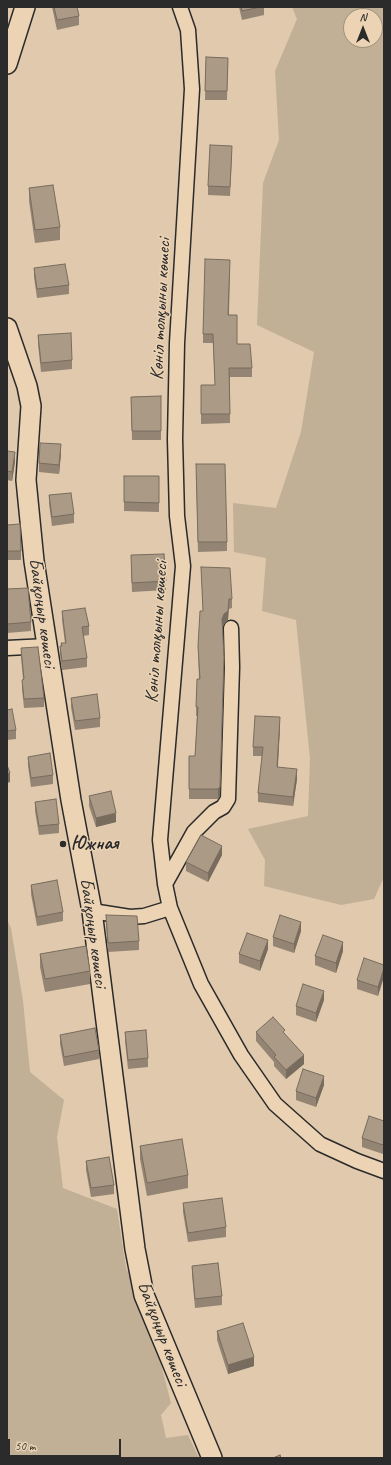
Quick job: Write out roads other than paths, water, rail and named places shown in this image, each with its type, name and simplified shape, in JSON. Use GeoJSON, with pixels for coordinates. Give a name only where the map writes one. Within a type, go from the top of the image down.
{"type":"FeatureCollection","features":[{"type":"Feature","properties":{"kind":"street"},"geometry":{"type":"LineString","coordinates":[[7,64],[25,7]]}},
{"type":"Feature","properties":{"kind":"street","name":"Көніл толқыны көшесі"},"geometry":{"type":"LineString","coordinates":[[180,7],[188,30],[192,89],[177,343],[177,516],[183,566],[160,840],[165,884],[170,908],[201,984],[241,1055],[275,1104],[320,1144],[357,1161],[384,1170]]}},
{"type":"Feature","properties":{"kind":"street","name":"Байқоңыр көшесі"},"geometry":{"type":"LineString","coordinates":[[7,328],[27,386],[30,406],[26,480],[34,561],[70,800],[92,911],[135,1249],[144,1294],[212,1458]]}},
{"type":"Feature","properties":{"kind":"street"},"geometry":{"type":"LineString","coordinates":[[165,884],[194,832],[214,812],[223,807],[228,799],[232,667],[231,628]]}},
{"type":"Feature","properties":{"kind":"street"},"geometry":{"type":"LineString","coordinates":[[7,648],[47,646]]}},
{"type":"Feature","properties":{"kind":"street"},"geometry":{"type":"LineString","coordinates":[[92,911],[130,917],[144,916],[170,908]]}},
{"type":"Feature","properties":{"kind":"place","name":"Южная"},"geometry":{"type":"Point","coordinates":[63,844]}}]}
